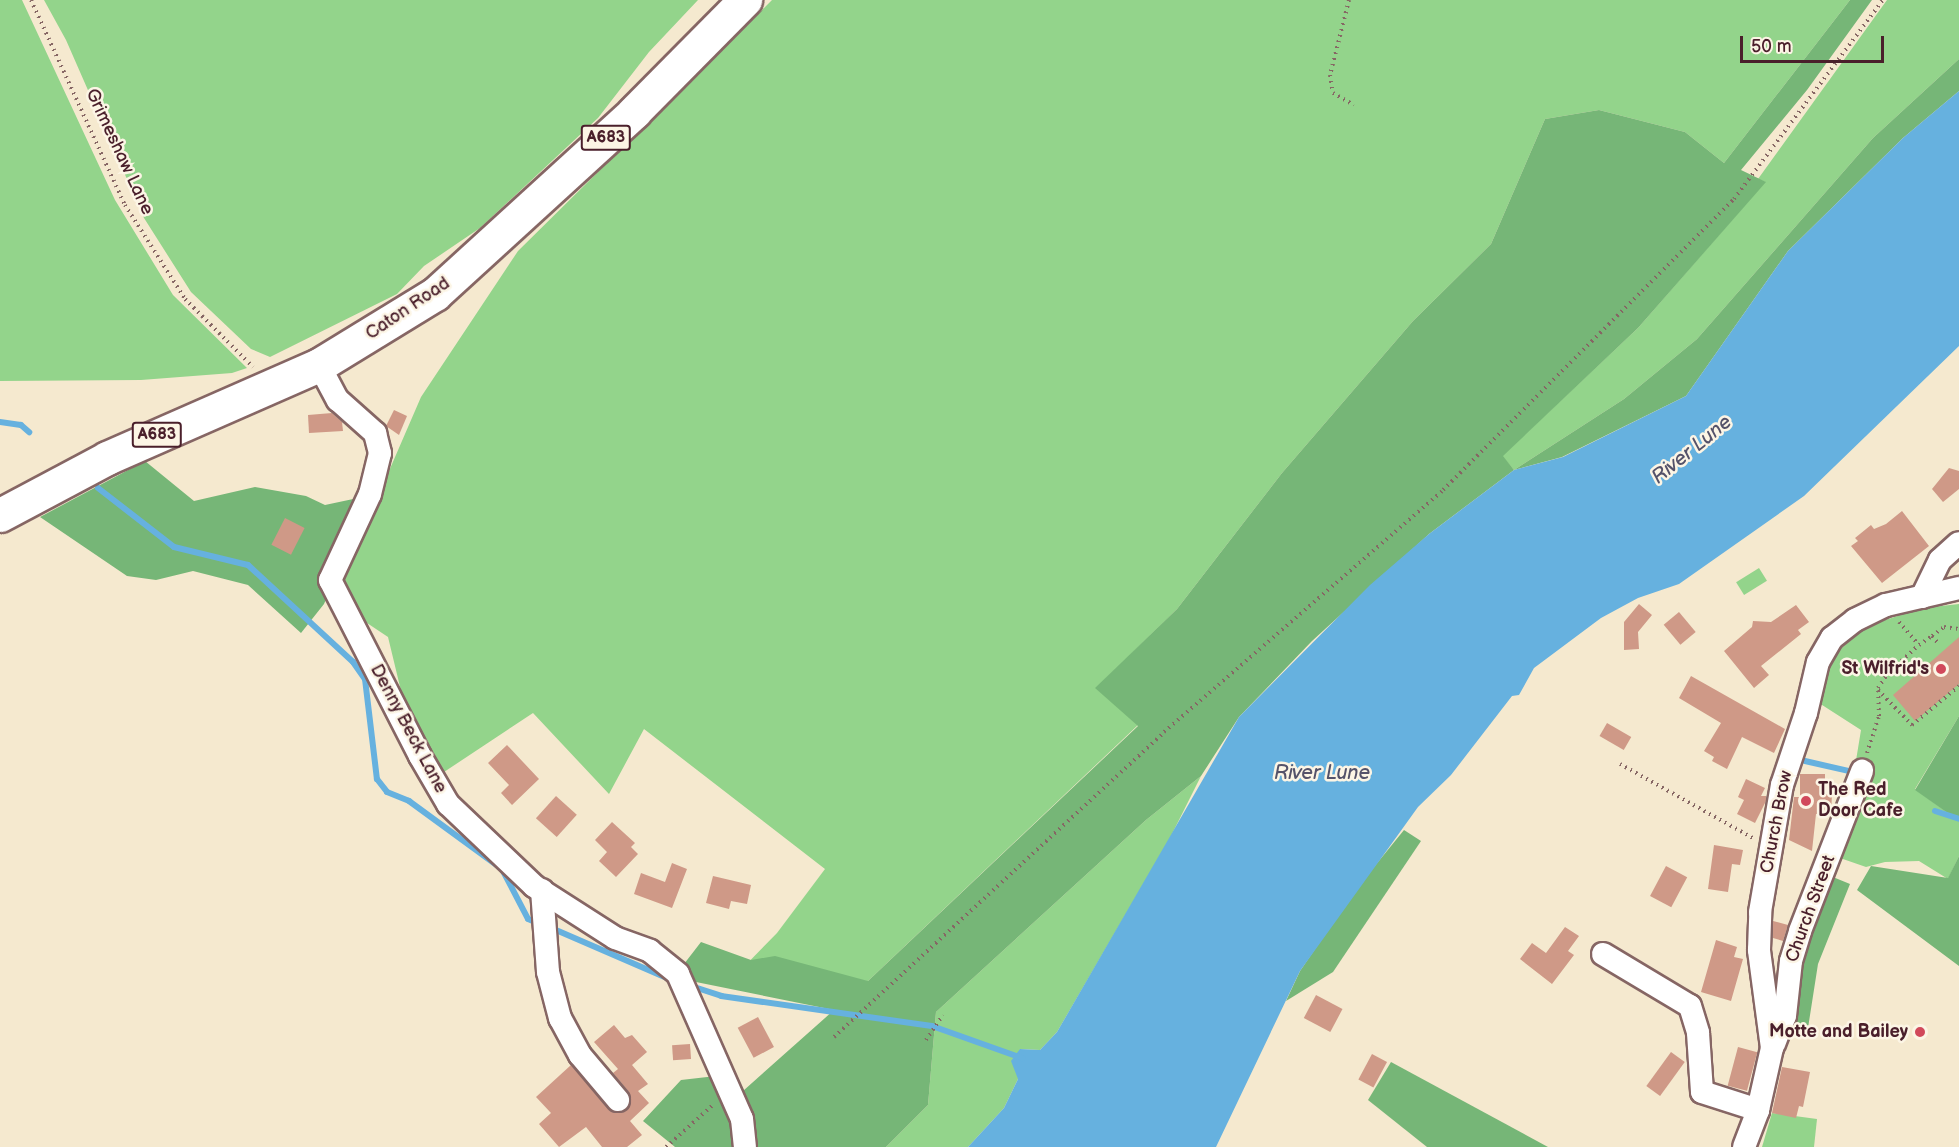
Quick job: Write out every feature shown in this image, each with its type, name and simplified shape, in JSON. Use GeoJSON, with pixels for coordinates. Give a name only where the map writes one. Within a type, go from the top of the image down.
{"type":"FeatureCollection","features":[{"type":"Feature","properties":{"kind":"highway","name":"Caton Road"},"geometry":{"type":"LineString","coordinates":[[0,515],[107,458],[270,384],[319,365],[406,314],[463,272],[634,112],[745,0]]}},
{"type":"Feature","properties":{"kind":"street","name":"Denny Beck Lane"},"geometry":{"type":"LineString","coordinates":[[319,365],[338,400],[375,433],[380,453],[370,494],[330,580],[334,596],[448,804],[542,900],[615,938],[650,951],[678,974],[742,1119],[745,1147]]}},
{"type":"Feature","properties":{"kind":"street"},"geometry":{"type":"LineString","coordinates":[[1922,597],[1940,560],[1959,543]]}},
{"type":"Feature","properties":{"kind":"street","name":"Church Brow"},"geometry":{"type":"LineString","coordinates":[[1744,1147],[1758,1110],[1772,1048],[1759,931],[1785,771],[1824,650],[1855,620],[1886,605],[1959,588]]}},
{"type":"Feature","properties":{"kind":"street","name":"Church Street"},"geometry":{"type":"LineString","coordinates":[[1772,1048],[1785,1016],[1791,961],[1800,931],[1862,771]]}},
{"type":"Feature","properties":{"kind":"street"},"geometry":{"type":"LineString","coordinates":[[542,900],[548,972],[560,1018],[580,1055],[618,1100]]}},
{"type":"Feature","properties":{"kind":"street"},"geometry":{"type":"LineString","coordinates":[[1603,954],[1690,1006],[1698,1033],[1702,1092],[1758,1110]]}},
{"type":"Feature","properties":{"kind":"path","name":"Grimeshaw Lane"},"geometry":{"type":"LineString","coordinates":[[31,0],[125,205],[185,299],[270,384]]}},
{"type":"Feature","properties":{"kind":"path"},"geometry":{"type":"LineString","coordinates":[[1349,0],[1330,75],[1333,93],[1354,105]]}},
{"type":"Feature","properties":{"kind":"path"},"geometry":{"type":"LineString","coordinates":[[834,1036],[1164,732],[1452,482],[1734,199],[1883,0]]}},
{"type":"Feature","properties":{"kind":"path"},"geometry":{"type":"LineString","coordinates":[[1862,771],[1879,716],[1878,690],[1888,673],[1919,645],[1944,627],[1959,629]]}},
{"type":"Feature","properties":{"kind":"path"},"geometry":{"type":"LineString","coordinates":[[1904,628],[1919,645]]}},
{"type":"Feature","properties":{"kind":"path"},"geometry":{"type":"LineString","coordinates":[[1932,636],[1937,642]]}},
{"type":"Feature","properties":{"kind":"path"},"geometry":{"type":"LineString","coordinates":[[1878,690],[1912,725],[1959,686]]}},
{"type":"Feature","properties":{"kind":"path"},"geometry":{"type":"LineString","coordinates":[[1620,764],[1748,837],[1774,843]]}},
{"type":"Feature","properties":{"kind":"path"},"geometry":{"type":"LineString","coordinates":[[926,1040],[943,1015]]}},
{"type":"Feature","properties":{"kind":"path"},"geometry":{"type":"LineString","coordinates":[[666,1147],[729,1090]]}},
{"type":"Feature","properties":{"kind":"green space"},"geometry":{"type":"Polygon","coordinates":[[[0,0],[22,0],[115,200],[173,295],[247,368],[232,373],[141,380],[0,381],[0,0]]]}},
{"type":"Feature","properties":{"kind":"green space"},"geometry":{"type":"Polygon","coordinates":[[[44,0],[698,0],[649,52],[598,118],[480,228],[424,266],[397,294],[270,357],[251,349],[191,292],[144,218],[66,40],[44,0]]]}},
{"type":"Feature","properties":{"kind":"green space"},"geometry":{"type":"Polygon","coordinates":[[[772,0],[1850,0],[1724,163],[1685,132],[1599,110],[1545,119],[1491,244],[1413,321],[1282,473],[1177,609],[1096,688],[1138,725],[868,981],[734,977],[777,933],[825,869],[644,729],[609,794],[533,713],[441,774],[402,695],[388,637],[361,619],[341,582],[421,397],[518,251],[772,0]]]}},
{"type":"Feature","properties":{"kind":"green space"},"geometry":{"type":"Polygon","coordinates":[[[1850,0],[1872,0],[1807,90],[1741,170],[1766,182],[1638,328],[1503,456],[1514,470],[1429,534],[1312,641],[1239,717],[1201,776],[1146,820],[936,1012],[928,1105],[886,1147],[675,1147],[643,1121],[681,1080],[716,1076],[743,1091],[834,1010],[696,982],[684,964],[701,942],[751,960],[775,956],[868,981],[1138,726],[1095,688],[1177,609],[1282,473],[1413,321],[1491,244],[1545,119],[1599,110],[1685,132],[1724,163],[1850,0]]]}},
{"type":"Feature","properties":{"kind":"green space"},"geometry":{"type":"Polygon","coordinates":[[[1887,0],[1959,0],[1959,59],[1873,138],[1697,339],[1624,399],[1514,470],[1502,456],[1638,328],[1765,182],[1758,179],[1887,0]]]}},
{"type":"Feature","properties":{"kind":"green space"},"geometry":{"type":"Polygon","coordinates":[[[1959,59],[1959,91],[1903,138],[1788,251],[1686,396],[1562,457],[1514,470],[1624,399],[1697,339],[1873,138],[1959,59]]]}},
{"type":"Feature","properties":{"kind":"green space"},"geometry":{"type":"Polygon","coordinates":[[[145,461],[194,501],[255,487],[306,496],[325,505],[372,495],[324,604],[301,633],[248,585],[193,571],[156,580],[127,576],[40,517],[145,461]]]}},
{"type":"Feature","properties":{"kind":"green space"},"geometry":{"type":"Polygon","coordinates":[[[1759,568],[1767,581],[1744,595],[1736,582],[1759,568]]]}},
{"type":"Feature","properties":{"kind":"green space"},"geometry":{"type":"Polygon","coordinates":[[[1959,604],[1959,716],[1915,789],[1959,821],[1959,856],[1948,879],[1919,861],[1885,862],[1866,867],[1840,858],[1861,730],[1819,703],[1828,671],[1839,650],[1869,625],[1923,608],[1959,604]]]}},
{"type":"Feature","properties":{"kind":"green space"},"geometry":{"type":"Polygon","coordinates":[[[1959,716],[1959,821],[1915,790],[1959,716]]]}},
{"type":"Feature","properties":{"kind":"green space"},"geometry":{"type":"Polygon","coordinates":[[[1201,776],[1169,840],[1057,1032],[1040,1050],[1020,1049],[1018,1079],[1004,1108],[968,1147],[886,1147],[928,1105],[936,1012],[1146,820],[1201,776]]]}},
{"type":"Feature","properties":{"kind":"green space"},"geometry":{"type":"Polygon","coordinates":[[[1404,830],[1421,841],[1333,972],[1286,1001],[1300,971],[1356,889],[1404,830]]]}},
{"type":"Feature","properties":{"kind":"green space"},"geometry":{"type":"Polygon","coordinates":[[[1959,856],[1959,966],[1857,890],[1871,866],[1948,878],[1959,856]]]}},
{"type":"Feature","properties":{"kind":"green space"},"geometry":{"type":"Polygon","coordinates":[[[1828,875],[1850,884],[1818,964],[1808,1028],[1790,1026],[1793,978],[1828,875]]]}},
{"type":"Feature","properties":{"kind":"green space"},"geometry":{"type":"Polygon","coordinates":[[[1391,1062],[1548,1147],[1427,1147],[1368,1100],[1391,1062]]]}},
{"type":"Feature","properties":{"kind":"green space"},"geometry":{"type":"Polygon","coordinates":[[[1772,1113],[1817,1119],[1814,1147],[1762,1147],[1772,1113]]]}},
{"type":"Feature","properties":{"kind":"water","name":"River Lune"},"geometry":{"type":"Polygon","coordinates":[[[1959,91],[1959,346],[1804,496],[1679,584],[1638,598],[1601,618],[1534,668],[1519,695],[1512,696],[1451,775],[1418,807],[1300,971],[1216,1147],[968,1147],[1004,1108],[1018,1079],[1011,1061],[1020,1049],[1040,1050],[1057,1032],[1239,717],[1370,585],[1429,534],[1514,470],[1563,457],[1686,396],[1788,251],[1903,138],[1959,91]]]}},
{"type":"Feature","properties":{"kind":"building"},"geometry":{"type":"Polygon","coordinates":[[[394,410],[407,416],[399,435],[386,426],[394,410]]]}},
{"type":"Feature","properties":{"kind":"building"},"geometry":{"type":"Polygon","coordinates":[[[332,413],[342,422],[343,431],[309,433],[308,415],[332,413]]]}},
{"type":"Feature","properties":{"kind":"building"},"geometry":{"type":"Polygon","coordinates":[[[1949,468],[1959,471],[1959,489],[1943,502],[1932,489],[1949,468]]]}},
{"type":"Feature","properties":{"kind":"building"},"geometry":{"type":"Polygon","coordinates":[[[1902,511],[1929,546],[1882,583],[1851,546],[1858,541],[1855,538],[1871,525],[1874,529],[1886,524],[1902,511]]]}},
{"type":"Feature","properties":{"kind":"building"},"geometry":{"type":"Polygon","coordinates":[[[285,518],[305,528],[291,555],[271,545],[285,518]]]}},
{"type":"Feature","properties":{"kind":"building"},"geometry":{"type":"Polygon","coordinates":[[[1639,604],[1652,615],[1638,632],[1639,649],[1624,650],[1624,622],[1639,604]]]}},
{"type":"Feature","properties":{"kind":"building"},"geometry":{"type":"Polygon","coordinates":[[[1796,605],[1809,622],[1798,630],[1801,634],[1761,666],[1769,675],[1754,688],[1724,651],[1752,627],[1753,621],[1771,622],[1796,605]]]}},
{"type":"Feature","properties":{"kind":"building"},"geometry":{"type":"Polygon","coordinates":[[[1679,612],[1696,632],[1680,645],[1664,625],[1679,612]]]}},
{"type":"Feature","properties":{"kind":"building","name":"St Wilfrid's"},"geometry":{"type":"Polygon","coordinates":[[[1959,637],[1959,684],[1915,721],[1893,695],[1959,637]]]}},
{"type":"Feature","properties":{"kind":"building"},"geometry":{"type":"Polygon","coordinates":[[[1691,676],[1785,729],[1774,753],[1742,737],[1727,769],[1712,761],[1714,757],[1704,751],[1721,723],[1679,698],[1691,676]]]}},
{"type":"Feature","properties":{"kind":"building"},"geometry":{"type":"Polygon","coordinates":[[[1607,723],[1631,737],[1624,750],[1600,736],[1607,723]]]}},
{"type":"Feature","properties":{"kind":"building"},"geometry":{"type":"Polygon","coordinates":[[[507,745],[539,779],[512,805],[501,793],[509,785],[488,763],[507,745]]]}},
{"type":"Feature","properties":{"kind":"building"},"geometry":{"type":"Polygon","coordinates":[[[1800,774],[1825,774],[1825,794],[1832,794],[1831,814],[1816,814],[1812,851],[1789,840],[1794,797],[1800,797],[1800,774]]]}},
{"type":"Feature","properties":{"kind":"building"},"geometry":{"type":"Polygon","coordinates":[[[1746,779],[1765,788],[1761,796],[1766,796],[1766,801],[1755,823],[1737,814],[1744,800],[1738,797],[1746,779]]]}},
{"type":"Feature","properties":{"kind":"building"},"geometry":{"type":"Polygon","coordinates":[[[556,796],[577,815],[557,837],[536,818],[556,796]]]}},
{"type":"Feature","properties":{"kind":"building"},"geometry":{"type":"Polygon","coordinates":[[[612,822],[635,843],[631,847],[638,854],[616,877],[599,861],[607,852],[595,840],[612,822]]]}},
{"type":"Feature","properties":{"kind":"building"},"geometry":{"type":"Polygon","coordinates":[[[1714,845],[1743,850],[1740,865],[1732,864],[1728,892],[1708,889],[1714,845]]]}},
{"type":"Feature","properties":{"kind":"building"},"geometry":{"type":"Polygon","coordinates":[[[672,863],[687,869],[672,908],[634,894],[641,873],[665,882],[672,863]]]}},
{"type":"Feature","properties":{"kind":"building"},"geometry":{"type":"Polygon","coordinates":[[[1666,866],[1687,877],[1671,907],[1650,896],[1666,866]]]}},
{"type":"Feature","properties":{"kind":"building"},"geometry":{"type":"Polygon","coordinates":[[[713,876],[751,885],[747,904],[731,901],[729,909],[706,903],[713,876]]]}},
{"type":"Feature","properties":{"kind":"building"},"geometry":{"type":"Polygon","coordinates":[[[1773,921],[1788,925],[1783,941],[1773,938],[1773,921]]]}},
{"type":"Feature","properties":{"kind":"building"},"geometry":{"type":"Polygon","coordinates":[[[1565,927],[1579,936],[1568,951],[1574,955],[1552,984],[1520,959],[1532,943],[1546,953],[1565,927]]]}},
{"type":"Feature","properties":{"kind":"building"},"geometry":{"type":"Polygon","coordinates":[[[1716,940],[1737,947],[1734,957],[1743,959],[1731,1001],[1701,992],[1716,940]]]}},
{"type":"Feature","properties":{"kind":"building"},"geometry":{"type":"Polygon","coordinates":[[[1316,995],[1342,1009],[1330,1032],[1304,1018],[1316,995]]]}},
{"type":"Feature","properties":{"kind":"building"},"geometry":{"type":"Polygon","coordinates":[[[758,1017],[774,1047],[754,1058],[738,1028],[758,1017]]]}},
{"type":"Feature","properties":{"kind":"building"},"geometry":{"type":"Polygon","coordinates":[[[614,1025],[625,1038],[632,1035],[647,1052],[632,1065],[648,1084],[638,1091],[649,1103],[630,1121],[642,1135],[627,1147],[602,1147],[586,1127],[559,1147],[539,1124],[551,1113],[536,1097],[571,1065],[613,1112],[621,1113],[630,1105],[629,1092],[613,1073],[618,1069],[594,1042],[614,1025]]]}},
{"type":"Feature","properties":{"kind":"building"},"geometry":{"type":"Polygon","coordinates":[[[690,1044],[691,1059],[673,1060],[672,1045],[690,1044]]]}},
{"type":"Feature","properties":{"kind":"building"},"geometry":{"type":"Polygon","coordinates":[[[1738,1047],[1757,1052],[1747,1091],[1728,1086],[1738,1047]]]}},
{"type":"Feature","properties":{"kind":"building"},"geometry":{"type":"Polygon","coordinates":[[[1671,1052],[1685,1062],[1660,1096],[1646,1086],[1671,1052]]]}},
{"type":"Feature","properties":{"kind":"building"},"geometry":{"type":"Polygon","coordinates":[[[1372,1054],[1387,1062],[1373,1088],[1358,1080],[1372,1054]]]}},
{"type":"Feature","properties":{"kind":"building"},"geometry":{"type":"Polygon","coordinates":[[[1782,1067],[1810,1072],[1803,1107],[1799,1106],[1796,1118],[1772,1113],[1782,1067]]]}},
{"type":"Feature","properties":{"kind":"waterway"},"geometry":{"type":"LineString","coordinates":[[0,422],[21,425],[29,432]]}},
{"type":"Feature","properties":{"kind":"waterway"},"geometry":{"type":"LineString","coordinates":[[98,488],[174,547],[248,565],[353,662],[365,679],[377,779],[387,792],[409,801],[502,869],[528,919],[540,924]]}},
{"type":"Feature","properties":{"kind":"waterway"},"geometry":{"type":"LineString","coordinates":[[1805,761],[1853,772]]}},
{"type":"Feature","properties":{"kind":"waterway"},"geometry":{"type":"LineString","coordinates":[[1935,811],[1959,819]]}},
{"type":"Feature","properties":{"kind":"waterway"},"geometry":{"type":"LineString","coordinates":[[549,927],[669,979]]}},
{"type":"Feature","properties":{"kind":"waterway"},"geometry":{"type":"LineString","coordinates":[[691,986],[721,996],[932,1026],[1022,1058]]}},
{"type":"Feature","properties":{"kind":"place","name":"St Wilfrid's"},"geometry":{"type":"Point","coordinates":[1941,669]}},
{"type":"Feature","properties":{"kind":"place","name":"The Red Door Cafe"},"geometry":{"type":"Point","coordinates":[1806,801]}},
{"type":"Feature","properties":{"kind":"place","name":"Motte and Bailey"},"geometry":{"type":"Point","coordinates":[1920,1032]}}]}
